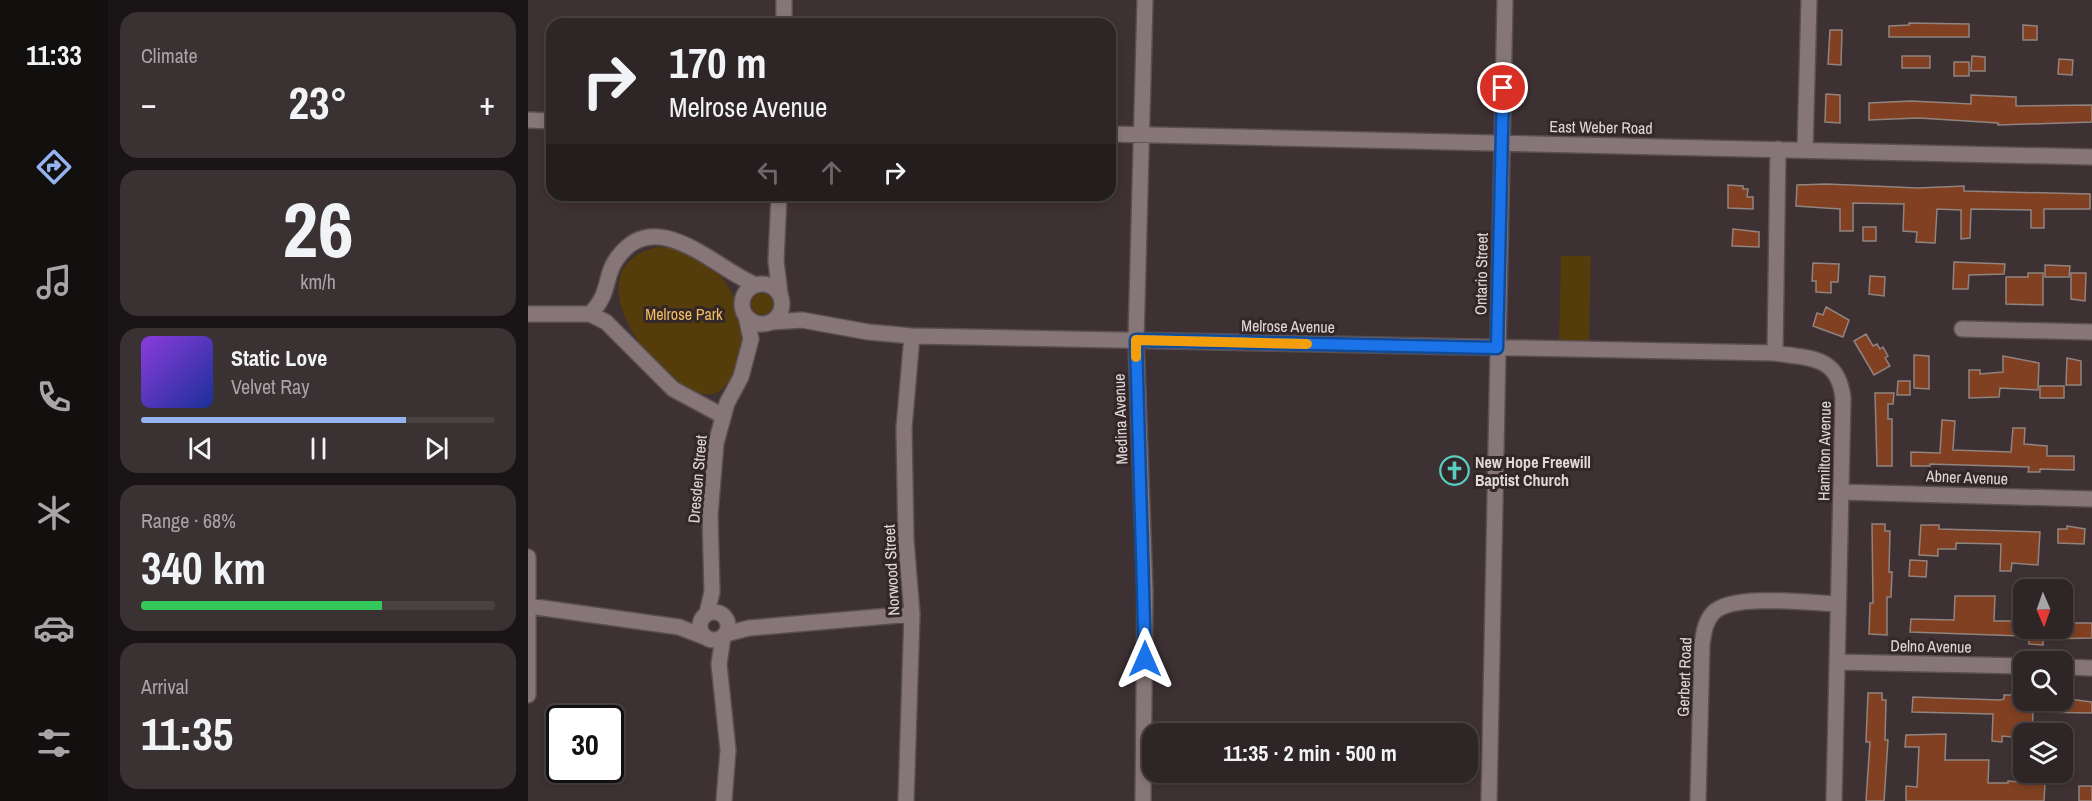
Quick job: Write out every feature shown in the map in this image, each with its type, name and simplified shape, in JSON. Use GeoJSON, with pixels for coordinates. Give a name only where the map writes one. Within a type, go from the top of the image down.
{"type":"FeatureCollection","features":[{"type":"Feature","properties":{"kind":"street"},"geometry":{"type":"LineString","coordinates":[[784,0],[784,18]]}},
{"type":"Feature","properties":{"kind":"street","name":"Medina Avenue"},"geometry":{"type":"LineString","coordinates":[[1143,801],[1145,591],[1136,340],[1145,0]]}},
{"type":"Feature","properties":{"kind":"street","name":"Ontario Street"},"geometry":{"type":"LineString","coordinates":[[1489,801],[1505,0]]}},
{"type":"Feature","properties":{"kind":"street"},"geometry":{"type":"LineString","coordinates":[[1805,150],[1809,0]]}},
{"type":"Feature","properties":{"kind":"street"},"geometry":{"type":"LineString","coordinates":[[528,120],[546,120]]}},
{"type":"Feature","properties":{"kind":"street","name":"East Weber Road"},"geometry":{"type":"LineString","coordinates":[[1116,134],[2092,157]]}},
{"type":"Feature","properties":{"kind":"street"},"geometry":{"type":"LineString","coordinates":[[1775,353],[1778,149]]}},
{"type":"Feature","properties":{"kind":"street"},"geometry":{"type":"LineString","coordinates":[[737,278],[744,310],[754,323],[768,324],[780,315],[781,299],[776,261],[779,201]]}},
{"type":"Feature","properties":{"kind":"street"},"geometry":{"type":"LineString","coordinates":[[590,314],[602,302],[618,257],[631,244],[647,238],[676,241],[700,250],[737,278],[773,287],[781,299]]}},
{"type":"Feature","properties":{"kind":"street"},"geometry":{"type":"LineString","coordinates":[[744,310],[746,292],[759,285],[776,261]]}},
{"type":"Feature","properties":{"kind":"street","name":"Melrose Avenue"},"geometry":{"type":"LineString","coordinates":[[781,299],[802,320]]}},
{"type":"Feature","properties":{"kind":"street","name":"Dresden Street"},"geometry":{"type":"LineString","coordinates":[[724,801],[728,750],[712,592],[710,515],[716,443],[727,403],[741,377],[751,339],[744,310]]}},
{"type":"Feature","properties":{"kind":"street"},"geometry":{"type":"LineString","coordinates":[[528,314],[590,314],[618,331],[643,360],[673,389],[723,416]]}},
{"type":"Feature","properties":{"kind":"street","name":"Melrose Avenue"},"geometry":{"type":"LineString","coordinates":[[768,324],[802,320],[868,332],[912,336],[1775,353]]}},
{"type":"Feature","properties":{"kind":"street","name":"Dresden Street"},"geometry":{"type":"LineString","coordinates":[[751,339],[768,324]]}},
{"type":"Feature","properties":{"kind":"street"},"geometry":{"type":"LineString","coordinates":[[1962,329],[2092,332]]}},
{"type":"Feature","properties":{"kind":"street","name":"Norwood Street"},"geometry":{"type":"LineString","coordinates":[[906,801],[912,614],[906,540],[904,428],[912,336]]}},
{"type":"Feature","properties":{"kind":"street","name":"Hamilton Avenue"},"geometry":{"type":"LineString","coordinates":[[1775,353],[1822,361],[1834,370],[1842,383],[1834,801]]}},
{"type":"Feature","properties":{"kind":"street","name":"Abner Avenue"},"geometry":{"type":"LineString","coordinates":[[1841,492],[2092,499]]}},
{"type":"Feature","properties":{"kind":"street"},"geometry":{"type":"LineString","coordinates":[[528,557],[528,695]]}},
{"type":"Feature","properties":{"kind":"street","name":"Gerbert Road"},"geometry":{"type":"LineString","coordinates":[[1698,801],[1702,644],[1704,627],[1714,612],[1729,604],[1746,602],[1838,604]]}},
{"type":"Feature","properties":{"kind":"street"},"geometry":{"type":"LineString","coordinates":[[528,606],[679,627],[749,628],[912,614]]}},
{"type":"Feature","properties":{"kind":"street","name":"Delno Avenue"},"geometry":{"type":"LineString","coordinates":[[1837,662],[2013,666]]}},
{"type":"Feature","properties":{"kind":"street"},"geometry":{"type":"LineString","coordinates":[[2073,667],[2092,668]]}},
{"type":"Feature","properties":{"kind":"green space","name":"Melrose Park"},"geometry":{"type":"Polygon","coordinates":[[[659,247],[697,258],[713,269],[735,298],[742,336],[740,356],[733,375],[720,391],[702,394],[679,383],[656,363],[636,337],[622,309],[619,282],[630,260],[659,247]]]}},
{"type":"Feature","properties":{"kind":"green space"},"geometry":{"type":"Polygon","coordinates":[[[1561,256],[1591,256],[1589,343],[1559,342],[1561,256]]]}},
{"type":"Feature","properties":{"kind":"green space"},"geometry":{"type":"Polygon","coordinates":[[[762,293],[770,296],[773,304],[770,312],[762,315],[754,312],[751,304],[754,296],[762,293]]]}},
{"type":"Feature","properties":{"kind":"building"},"geometry":{"type":"Polygon","coordinates":[[[1909,23],[1969,24],[1969,37],[1889,37],[1889,26],[1909,25],[1909,23]]]}},
{"type":"Feature","properties":{"kind":"building"},"geometry":{"type":"Polygon","coordinates":[[[2023,25],[2037,26],[2037,40],[2023,40],[2023,25]]]}},
{"type":"Feature","properties":{"kind":"building"},"geometry":{"type":"Polygon","coordinates":[[[1830,30],[1842,30],[1841,65],[1828,64],[1830,30]]]}},
{"type":"Feature","properties":{"kind":"building"},"geometry":{"type":"Polygon","coordinates":[[[1902,56],[1930,56],[1930,68],[1902,68],[1902,56]]]}},
{"type":"Feature","properties":{"kind":"building"},"geometry":{"type":"Polygon","coordinates":[[[1972,56],[1985,57],[1985,71],[1971,71],[1972,56]]]}},
{"type":"Feature","properties":{"kind":"building"},"geometry":{"type":"Polygon","coordinates":[[[2059,59],[2073,60],[2072,75],[2058,74],[2059,59]]]}},
{"type":"Feature","properties":{"kind":"building"},"geometry":{"type":"Polygon","coordinates":[[[1954,62],[1969,62],[1969,76],[1954,76],[1954,62]]]}},
{"type":"Feature","properties":{"kind":"building"},"geometry":{"type":"Polygon","coordinates":[[[1826,94],[1840,95],[1840,123],[1825,122],[1826,94]]]}},
{"type":"Feature","properties":{"kind":"building"},"geometry":{"type":"Polygon","coordinates":[[[1971,95],[2016,97],[2016,106],[2092,105],[2092,122],[1998,125],[1998,123],[1919,118],[1869,120],[1869,103],[1911,101],[1971,104],[1971,95]]]}},
{"type":"Feature","properties":{"kind":"building"},"geometry":{"type":"Polygon","coordinates":[[[1728,185],[1743,186],[1743,189],[1748,189],[1747,197],[1753,197],[1753,209],[1728,208],[1728,185]]]}},
{"type":"Feature","properties":{"kind":"building"},"geometry":{"type":"Polygon","coordinates":[[[1797,185],[1918,188],[1964,186],[1964,191],[2090,194],[2090,209],[2044,209],[2044,228],[2031,228],[2031,210],[1971,209],[1970,238],[1961,239],[1961,210],[1937,209],[1935,243],[1916,242],[1917,232],[1903,231],[1904,204],[1853,203],[1853,231],[1840,231],[1840,209],[1796,206],[1797,185]]]}},
{"type":"Feature","properties":{"kind":"building"},"geometry":{"type":"Polygon","coordinates":[[[1863,227],[1876,227],[1876,241],[1863,241],[1863,227]]]}},
{"type":"Feature","properties":{"kind":"building"},"geometry":{"type":"Polygon","coordinates":[[[1733,229],[1759,232],[1759,247],[1732,246],[1733,229]]]}},
{"type":"Feature","properties":{"kind":"building"},"geometry":{"type":"Polygon","coordinates":[[[1954,262],[2005,264],[2004,274],[1969,275],[1968,289],[1953,289],[1954,262]]]}},
{"type":"Feature","properties":{"kind":"building"},"geometry":{"type":"Polygon","coordinates":[[[1813,263],[1839,264],[1838,282],[1831,282],[1831,293],[1816,292],[1816,281],[1812,281],[1813,263]]]}},
{"type":"Feature","properties":{"kind":"building"},"geometry":{"type":"Polygon","coordinates":[[[2045,265],[2070,266],[2069,277],[2045,277],[2045,265]]]}},
{"type":"Feature","properties":{"kind":"building"},"geometry":{"type":"Polygon","coordinates":[[[2028,273],[2043,273],[2043,305],[2006,304],[2006,277],[2028,277],[2028,273]]]}},
{"type":"Feature","properties":{"kind":"building"},"geometry":{"type":"Polygon","coordinates":[[[2071,273],[2086,273],[2085,301],[2071,299],[2071,273]]]}},
{"type":"Feature","properties":{"kind":"building"},"geometry":{"type":"Polygon","coordinates":[[[1870,276],[1885,277],[1884,296],[1869,294],[1870,276]]]}},
{"type":"Feature","properties":{"kind":"building"},"geometry":{"type":"Polygon","coordinates":[[[1826,307],[1849,320],[1843,337],[1813,326],[1817,313],[1823,315],[1826,307]]]}},
{"type":"Feature","properties":{"kind":"building"},"geometry":{"type":"Polygon","coordinates":[[[1866,334],[1873,346],[1877,344],[1880,349],[1883,347],[1888,356],[1885,358],[1890,366],[1874,375],[1854,341],[1866,334]]]}},
{"type":"Feature","properties":{"kind":"building"},"geometry":{"type":"Polygon","coordinates":[[[1914,355],[1929,356],[1929,389],[1914,388],[1914,355]]]}},
{"type":"Feature","properties":{"kind":"building"},"geometry":{"type":"Polygon","coordinates":[[[2003,356],[2039,363],[2038,390],[2000,388],[1999,397],[1969,398],[1969,370],[1980,370],[1980,374],[2003,372],[2003,356]]]}},
{"type":"Feature","properties":{"kind":"building"},"geometry":{"type":"Polygon","coordinates":[[[2067,358],[2081,361],[2081,385],[2066,385],[2067,358]]]}},
{"type":"Feature","properties":{"kind":"building"},"geometry":{"type":"Polygon","coordinates":[[[1898,381],[1910,381],[1910,395],[1897,395],[1898,381]]]}},
{"type":"Feature","properties":{"kind":"building"},"geometry":{"type":"Polygon","coordinates":[[[2040,386],[2064,386],[2064,398],[2040,398],[2040,386]]]}},
{"type":"Feature","properties":{"kind":"building"},"geometry":{"type":"Polygon","coordinates":[[[1875,393],[1894,393],[1893,404],[1888,404],[1888,419],[1892,419],[1892,466],[1877,466],[1875,393]]]}},
{"type":"Feature","properties":{"kind":"building"},"geometry":{"type":"Polygon","coordinates":[[[1942,420],[1955,421],[1953,450],[2011,452],[2013,428],[2025,428],[2024,444],[2047,446],[2047,456],[2074,456],[2074,470],[2040,469],[2040,472],[2028,472],[2029,467],[1930,464],[1930,466],[1911,466],[1911,452],[1940,453],[1942,420]]]}},
{"type":"Feature","properties":{"kind":"building"},"geometry":{"type":"Polygon","coordinates":[[[1872,524],[1885,524],[1885,531],[1890,531],[1889,572],[1892,572],[1891,597],[1887,597],[1887,635],[1869,634],[1870,603],[1873,603],[1872,524]]]}},
{"type":"Feature","properties":{"kind":"building"},"geometry":{"type":"Polygon","coordinates":[[[1921,525],[1939,525],[1939,529],[2040,532],[2038,565],[2012,563],[2011,571],[2000,571],[2001,544],[1956,543],[1956,549],[1938,549],[1938,556],[1919,555],[1921,525]]]}},
{"type":"Feature","properties":{"kind":"building"},"geometry":{"type":"Polygon","coordinates":[[[2067,526],[2085,529],[2084,544],[2058,543],[2058,529],[2067,529],[2067,526]]]}},
{"type":"Feature","properties":{"kind":"building"},"geometry":{"type":"Polygon","coordinates":[[[1910,560],[1927,561],[1926,577],[1909,576],[1910,560]]]}},
{"type":"Feature","properties":{"kind":"building"},"geometry":{"type":"Polygon","coordinates":[[[1955,596],[1995,596],[1994,621],[2013,621],[2013,636],[1910,632],[1911,619],[1954,620],[1955,596]]]}},
{"type":"Feature","properties":{"kind":"building"},"geometry":{"type":"Polygon","coordinates":[[[2073,623],[2092,623],[2092,638],[2073,638],[2073,623]]]}},
{"type":"Feature","properties":{"kind":"building"},"geometry":{"type":"Polygon","coordinates":[[[2029,639],[2046,639],[2043,640],[2043,645],[2029,644],[2029,639]]]}},
{"type":"Feature","properties":{"kind":"building"},"geometry":{"type":"Polygon","coordinates":[[[1868,693],[1882,693],[1882,700],[1886,700],[1885,740],[1888,740],[1884,801],[1866,801],[1870,742],[1866,742],[1868,693]]]}},
{"type":"Feature","properties":{"kind":"building"},"geometry":{"type":"Polygon","coordinates":[[[2004,695],[2013,695],[2013,711],[2073,711],[2073,699],[2092,702],[2092,713],[2033,712],[2032,723],[2013,723],[2013,737],[2002,736],[2002,742],[1992,741],[1993,714],[1912,712],[1913,697],[2004,699],[2004,695]]]}},
{"type":"Feature","properties":{"kind":"building"},"geometry":{"type":"Polygon","coordinates":[[[1946,734],[1945,760],[1989,760],[1988,783],[2008,783],[2008,781],[2045,784],[2044,801],[1906,801],[1906,786],[1917,787],[1919,747],[1905,747],[1906,735],[1946,734]]]}},
{"type":"Feature","properties":{"kind":"building"},"geometry":{"type":"Polygon","coordinates":[[[2079,786],[2092,786],[2092,801],[2079,801],[2079,786]]]}},
{"type":"Feature","properties":{"kind":"slow traffic"},"geometry":{"type":"LineString","coordinates":[[1136,357],[1136,340],[1307,344]]}},
{"type":"Feature","properties":{"kind":"place","name":"New Hope Freewill Baptist Church"},"geometry":{"type":"Point","coordinates":[1454,471]}},
{"type":"Feature","properties":{"kind":"route"},"geometry":{"type":"LineString","coordinates":[[1145,659],[1145,591],[1136,340],[1497,348],[1503,88]]}}]}
